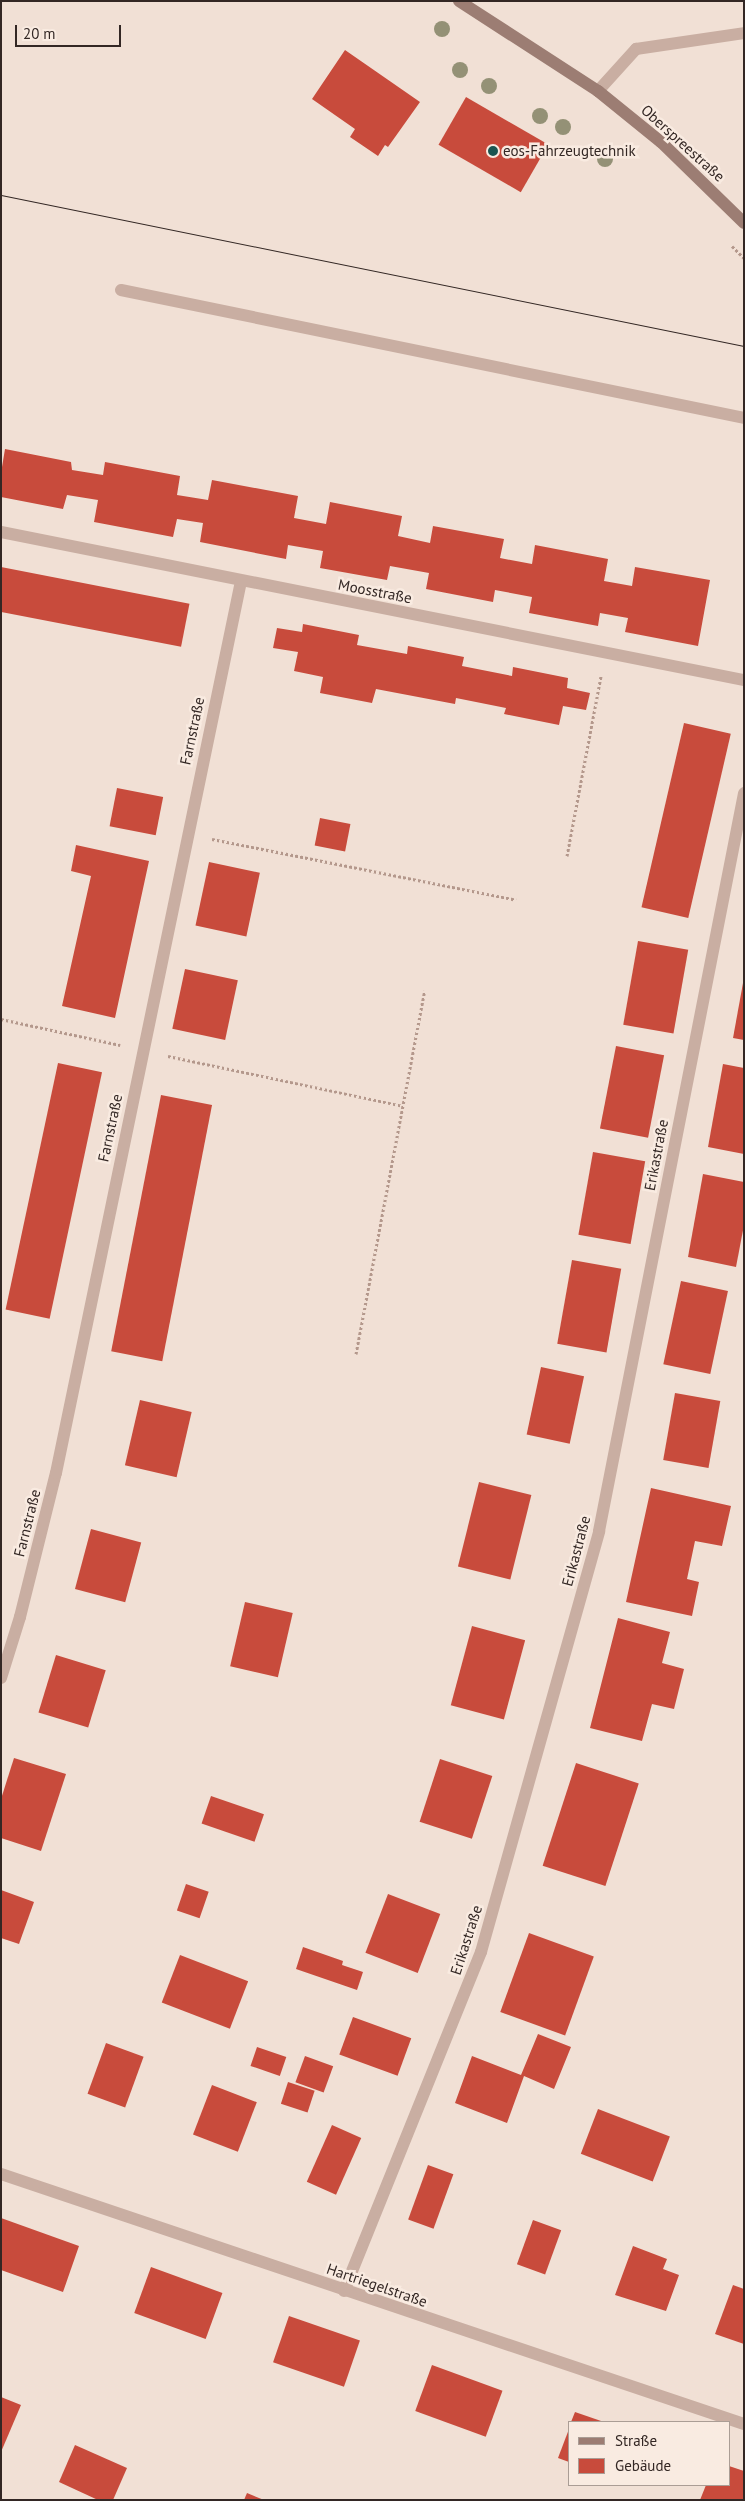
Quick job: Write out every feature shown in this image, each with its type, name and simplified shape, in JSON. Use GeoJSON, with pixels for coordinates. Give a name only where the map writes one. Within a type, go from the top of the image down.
{"type":"FeatureCollection","features":[{"type":"Feature","properties":{"kind":"main road","name":"Oberspreestraße"},"geometry":{"type":"LineString","coordinates":[[459,1],[598,91],[662,142],[744,223]]}},
{"type":"Feature","properties":{"kind":"street"},"geometry":{"type":"LineString","coordinates":[[598,91],[636,49],[744,33]]}},
{"type":"Feature","properties":{"kind":"street"},"geometry":{"type":"LineString","coordinates":[[121,290],[744,418]]}},
{"type":"Feature","properties":{"kind":"street","name":"Moosstraße"},"geometry":{"type":"LineString","coordinates":[[1,532],[744,680]]}},
{"type":"Feature","properties":{"kind":"street","name":"Farnstraße"},"geometry":{"type":"LineString","coordinates":[[1,1678],[20,1617],[56,1473],[241,581]]}},
{"type":"Feature","properties":{"kind":"street","name":"Erikastraße"},"geometry":{"type":"LineString","coordinates":[[344,2291],[481,1952],[599,1531],[744,793]]}},
{"type":"Feature","properties":{"kind":"street","name":"Hartriegelstraße"},"geometry":{"type":"LineString","coordinates":[[1,2174],[344,2291],[744,2424]]}},
{"type":"Feature","properties":{"kind":"path"},"geometry":{"type":"LineString","coordinates":[[567,856],[606,653]]}},
{"type":"Feature","properties":{"kind":"path"},"geometry":{"type":"LineString","coordinates":[[187,834],[516,900]]}},
{"type":"Feature","properties":{"kind":"path"},"geometry":{"type":"LineString","coordinates":[[356,1354],[425,990]]}},
{"type":"Feature","properties":{"kind":"path"},"geometry":{"type":"LineString","coordinates":[[1,1019],[403,1106]]}},
{"type":"Feature","properties":{"kind":"building"},"geometry":{"type":"Polygon","coordinates":[[[345,50],[420,102],[388,147],[385,145],[378,156],[350,137],[355,129],[312,99],[345,50]]]}},
{"type":"Feature","properties":{"kind":"building"},"geometry":{"type":"Polygon","coordinates":[[[466,97],[548,144],[521,192],[438,145],[466,97]]]}},
{"type":"Feature","properties":{"kind":"building"},"geometry":{"type":"Polygon","coordinates":[[[5,449],[71,462],[72,470],[103,475],[105,462],[180,476],[177,495],[208,500],[212,480],[298,496],[294,518],[326,524],[330,502],[402,516],[398,536],[430,543],[433,526],[504,539],[500,558],[532,564],[535,545],[608,559],[604,581],[632,586],[635,567],[710,580],[698,646],[625,632],[628,618],[600,613],[598,626],[529,613],[532,597],[495,590],[493,602],[426,589],[429,573],[390,566],[387,580],[320,568],[323,551],[288,545],[286,559],[200,542],[203,523],[177,519],[173,537],[94,522],[98,500],[67,495],[63,509],[1,497],[1,473],[5,449]]]}},
{"type":"Feature","properties":{"kind":"building"},"geometry":{"type":"Polygon","coordinates":[[[1,567],[189,604],[181,647],[1,612],[1,567]]]}},
{"type":"Feature","properties":{"kind":"building"},"geometry":{"type":"Polygon","coordinates":[[[303,624],[359,635],[357,645],[407,654],[408,646],[464,657],[462,666],[512,676],[513,667],[568,678],[567,688],[590,693],[586,710],[563,706],[559,725],[504,714],[506,708],[456,698],[455,704],[376,689],[372,703],[320,693],[323,677],[294,671],[298,652],[273,648],[277,628],[302,632],[303,624]]]}},
{"type":"Feature","properties":{"kind":"building"},"geometry":{"type":"Polygon","coordinates":[[[684,723],[731,734],[688,918],[641,907],[684,723]]]}},
{"type":"Feature","properties":{"kind":"building"},"geometry":{"type":"Polygon","coordinates":[[[117,788],[163,797],[156,835],[110,826],[117,788]]]}},
{"type":"Feature","properties":{"kind":"building"},"geometry":{"type":"Polygon","coordinates":[[[320,818],[350,824],[345,851],[315,845],[320,818]]]}},
{"type":"Feature","properties":{"kind":"building"},"geometry":{"type":"Polygon","coordinates":[[[76,845],[149,861],[115,1018],[62,1006],[91,876],[71,871],[76,845]]]}},
{"type":"Feature","properties":{"kind":"building"},"geometry":{"type":"Polygon","coordinates":[[[209,862],[260,873],[246,936],[195,926],[209,862]]]}},
{"type":"Feature","properties":{"kind":"building"},"geometry":{"type":"Polygon","coordinates":[[[638,941],[688,950],[673,1034],[623,1025],[638,941]]]}},
{"type":"Feature","properties":{"kind":"building"},"geometry":{"type":"Polygon","coordinates":[[[185,969],[238,980],[225,1040],[172,1029],[185,969]]]}},
{"type":"Feature","properties":{"kind":"building"},"geometry":{"type":"Polygon","coordinates":[[[744,983],[744,1040],[733,1038],[744,983]]]}},
{"type":"Feature","properties":{"kind":"building"},"geometry":{"type":"Polygon","coordinates":[[[616,1046],[664,1055],[648,1138],[600,1128],[616,1046]]]}},
{"type":"Feature","properties":{"kind":"building"},"geometry":{"type":"Polygon","coordinates":[[[58,1063],[102,1072],[50,1319],[6,1309],[58,1063]]]}},
{"type":"Feature","properties":{"kind":"building"},"geometry":{"type":"Polygon","coordinates":[[[723,1064],[744,1068],[744,1154],[708,1147],[723,1064]]]}},
{"type":"Feature","properties":{"kind":"building"},"geometry":{"type":"Polygon","coordinates":[[[161,1095],[212,1105],[162,1361],[111,1351],[161,1095]]]}},
{"type":"Feature","properties":{"kind":"building"},"geometry":{"type":"Polygon","coordinates":[[[593,1152],[645,1161],[631,1244],[578,1235],[593,1152]]]}},
{"type":"Feature","properties":{"kind":"building"},"geometry":{"type":"Polygon","coordinates":[[[703,1174],[744,1182],[744,1225],[736,1267],[688,1257],[703,1174]]]}},
{"type":"Feature","properties":{"kind":"building"},"geometry":{"type":"Polygon","coordinates":[[[572,1260],[621,1269],[606,1352],[557,1344],[572,1260]]]}},
{"type":"Feature","properties":{"kind":"building"},"geometry":{"type":"Polygon","coordinates":[[[681,1281],[728,1291],[710,1374],[663,1364],[681,1281]]]}},
{"type":"Feature","properties":{"kind":"building"},"geometry":{"type":"Polygon","coordinates":[[[541,1367],[584,1376],[570,1444],[527,1434],[541,1367]]]}},
{"type":"Feature","properties":{"kind":"building"},"geometry":{"type":"Polygon","coordinates":[[[675,1393],[720,1401],[708,1468],[663,1460],[675,1393]]]}},
{"type":"Feature","properties":{"kind":"building"},"geometry":{"type":"Polygon","coordinates":[[[140,1400],[192,1412],[177,1477],[125,1465],[140,1400]]]}},
{"type":"Feature","properties":{"kind":"building"},"geometry":{"type":"Polygon","coordinates":[[[479,1482],[531,1495],[510,1579],[458,1566],[479,1482]]]}},
{"type":"Feature","properties":{"kind":"building"},"geometry":{"type":"Polygon","coordinates":[[[651,1488],[731,1506],[722,1546],[695,1541],[687,1579],[699,1582],[692,1616],[626,1602],[651,1488]]]}},
{"type":"Feature","properties":{"kind":"building"},"geometry":{"type":"Polygon","coordinates":[[[91,1529],[141,1542],[125,1602],[75,1589],[91,1529]]]}},
{"type":"Feature","properties":{"kind":"building"},"geometry":{"type":"Polygon","coordinates":[[[245,1602],[293,1613],[278,1677],[230,1666],[245,1602]]]}},
{"type":"Feature","properties":{"kind":"building"},"geometry":{"type":"Polygon","coordinates":[[[618,1618],[670,1632],[662,1663],[684,1669],[674,1709],[652,1704],[642,1741],[590,1728],[618,1618]]]}},
{"type":"Feature","properties":{"kind":"building"},"geometry":{"type":"Polygon","coordinates":[[[472,1626],[525,1640],[504,1719],[451,1705],[472,1626]]]}},
{"type":"Feature","properties":{"kind":"building"},"geometry":{"type":"Polygon","coordinates":[[[56,1655],[106,1670],[88,1728],[38,1712],[56,1655]]]}},
{"type":"Feature","properties":{"kind":"building"},"geometry":{"type":"Polygon","coordinates":[[[14,1758],[66,1774],[41,1851],[1,1838],[1,1799],[14,1758]]]}},
{"type":"Feature","properties":{"kind":"building"},"geometry":{"type":"Polygon","coordinates":[[[440,1759],[492,1776],[472,1839],[420,1822],[440,1759]]]}},
{"type":"Feature","properties":{"kind":"building"},"geometry":{"type":"Polygon","coordinates":[[[576,1763],[639,1783],[605,1886],[543,1866],[576,1763]]]}},
{"type":"Feature","properties":{"kind":"building"},"geometry":{"type":"Polygon","coordinates":[[[211,1796],[264,1814],[255,1842],[202,1823],[211,1796]]]}},
{"type":"Feature","properties":{"kind":"building"},"geometry":{"type":"Polygon","coordinates":[[[186,1884],[209,1892],[200,1918],[177,1910],[186,1884]]]}},
{"type":"Feature","properties":{"kind":"building"},"geometry":{"type":"Polygon","coordinates":[[[1,1890],[34,1902],[19,1944],[1,1938],[1,1890]]]}},
{"type":"Feature","properties":{"kind":"building"},"geometry":{"type":"Polygon","coordinates":[[[388,1894],[440,1914],[418,1973],[365,1953],[388,1894]]]}},
{"type":"Feature","properties":{"kind":"building"},"geometry":{"type":"Polygon","coordinates":[[[529,1933],[594,1957],[565,2036],[500,2012],[529,1933]]]}},
{"type":"Feature","properties":{"kind":"building"},"geometry":{"type":"Polygon","coordinates":[[[303,1947],[343,1961],[342,1965],[363,1972],[357,1990],[296,1969],[303,1947]]]}},
{"type":"Feature","properties":{"kind":"building"},"geometry":{"type":"Polygon","coordinates":[[[180,1955],[248,1981],[230,2029],[162,2003],[180,1955]]]}},
{"type":"Feature","properties":{"kind":"building"},"geometry":{"type":"Polygon","coordinates":[[[353,2017],[411,2038],[398,2076],[339,2055],[353,2017]]]}},
{"type":"Feature","properties":{"kind":"building"},"geometry":{"type":"Polygon","coordinates":[[[538,2034],[571,2047],[554,2089],[524,2076],[507,2123],[455,2103],[472,2056],[521,2075],[538,2034]]]}},
{"type":"Feature","properties":{"kind":"building"},"geometry":{"type":"Polygon","coordinates":[[[106,2043],[144,2057],[125,2107],[88,2094],[106,2043]]]}},
{"type":"Feature","properties":{"kind":"building"},"geometry":{"type":"Polygon","coordinates":[[[257,2047],[286,2057],[280,2076],[250,2066],[257,2047]]]}},
{"type":"Feature","properties":{"kind":"building"},"geometry":{"type":"Polygon","coordinates":[[[305,2056],[333,2066],[324,2093],[295,2082],[305,2056]]]}},
{"type":"Feature","properties":{"kind":"building"},"geometry":{"type":"Polygon","coordinates":[[[288,2082],[315,2091],[308,2113],[281,2104],[288,2082]]]}},
{"type":"Feature","properties":{"kind":"building"},"geometry":{"type":"Polygon","coordinates":[[[212,2085],[257,2102],[238,2152],[193,2134],[212,2085]]]}},
{"type":"Feature","properties":{"kind":"building"},"geometry":{"type":"Polygon","coordinates":[[[598,2109],[670,2137],[653,2181],[581,2154],[598,2109]]]}},
{"type":"Feature","properties":{"kind":"building"},"geometry":{"type":"Polygon","coordinates":[[[332,2125],[361,2138],[336,2195],[307,2182],[332,2125]]]}},
{"type":"Feature","properties":{"kind":"building"},"geometry":{"type":"Polygon","coordinates":[[[428,2165],[453,2174],[434,2229],[408,2220],[428,2165]]]}},
{"type":"Feature","properties":{"kind":"building"},"geometry":{"type":"Polygon","coordinates":[[[1,2218],[79,2246],[63,2292],[1,2270],[1,2218]]]}},
{"type":"Feature","properties":{"kind":"building"},"geometry":{"type":"Polygon","coordinates":[[[533,2220],[561,2230],[545,2274],[517,2264],[533,2220]]]}},
{"type":"Feature","properties":{"kind":"building"},"geometry":{"type":"Polygon","coordinates":[[[633,2246],[667,2259],[663,2269],[679,2275],[666,2311],[615,2295],[633,2246]]]}},
{"type":"Feature","properties":{"kind":"building"},"geometry":{"type":"Polygon","coordinates":[[[151,2267],[222,2293],[206,2339],[134,2313],[151,2267]]]}},
{"type":"Feature","properties":{"kind":"building"},"geometry":{"type":"Polygon","coordinates":[[[733,2285],[744,2289],[744,2344],[715,2334],[733,2285]]]}},
{"type":"Feature","properties":{"kind":"building"},"geometry":{"type":"Polygon","coordinates":[[[289,2316],[360,2340],[344,2387],[273,2362],[289,2316]]]}},
{"type":"Feature","properties":{"kind":"building"},"geometry":{"type":"Polygon","coordinates":[[[432,2365],[502,2391],[486,2437],[415,2411],[432,2365]]]}},
{"type":"Feature","properties":{"kind":"building"},"geometry":{"type":"Polygon","coordinates":[[[1,2397],[21,2405],[1,2452],[1,2397]]]}},
{"type":"Feature","properties":{"kind":"building"},"geometry":{"type":"Polygon","coordinates":[[[575,2412],[601,2421],[571,2421],[575,2412]]]}},
{"type":"Feature","properties":{"kind":"building"},"geometry":{"type":"Polygon","coordinates":[[[568,2432],[568,2462],[558,2458],[568,2432]]]}},
{"type":"Feature","properties":{"kind":"building"},"geometry":{"type":"Polygon","coordinates":[[[75,2445],[127,2468],[113,2500],[98,2500],[59,2482],[75,2445]]]}},
{"type":"Feature","properties":{"kind":"building"},"geometry":{"type":"Polygon","coordinates":[[[730,2466],[744,2471],[744,2500],[700,2500],[706,2486],[730,2486],[730,2466]]]}},
{"type":"Feature","properties":{"kind":"building"},"geometry":{"type":"Polygon","coordinates":[[[247,2493],[264,2500],[244,2500],[247,2493]]]}},
{"type":"Feature","properties":{"kind":"tram line"},"geometry":{"type":"LineString","coordinates":[[1,195],[744,346]]}},
{"type":"Feature","properties":{"kind":"place","name":"eos-Fahrzeugtechnik"},"geometry":{"type":"Point","coordinates":[493,151]}}]}
